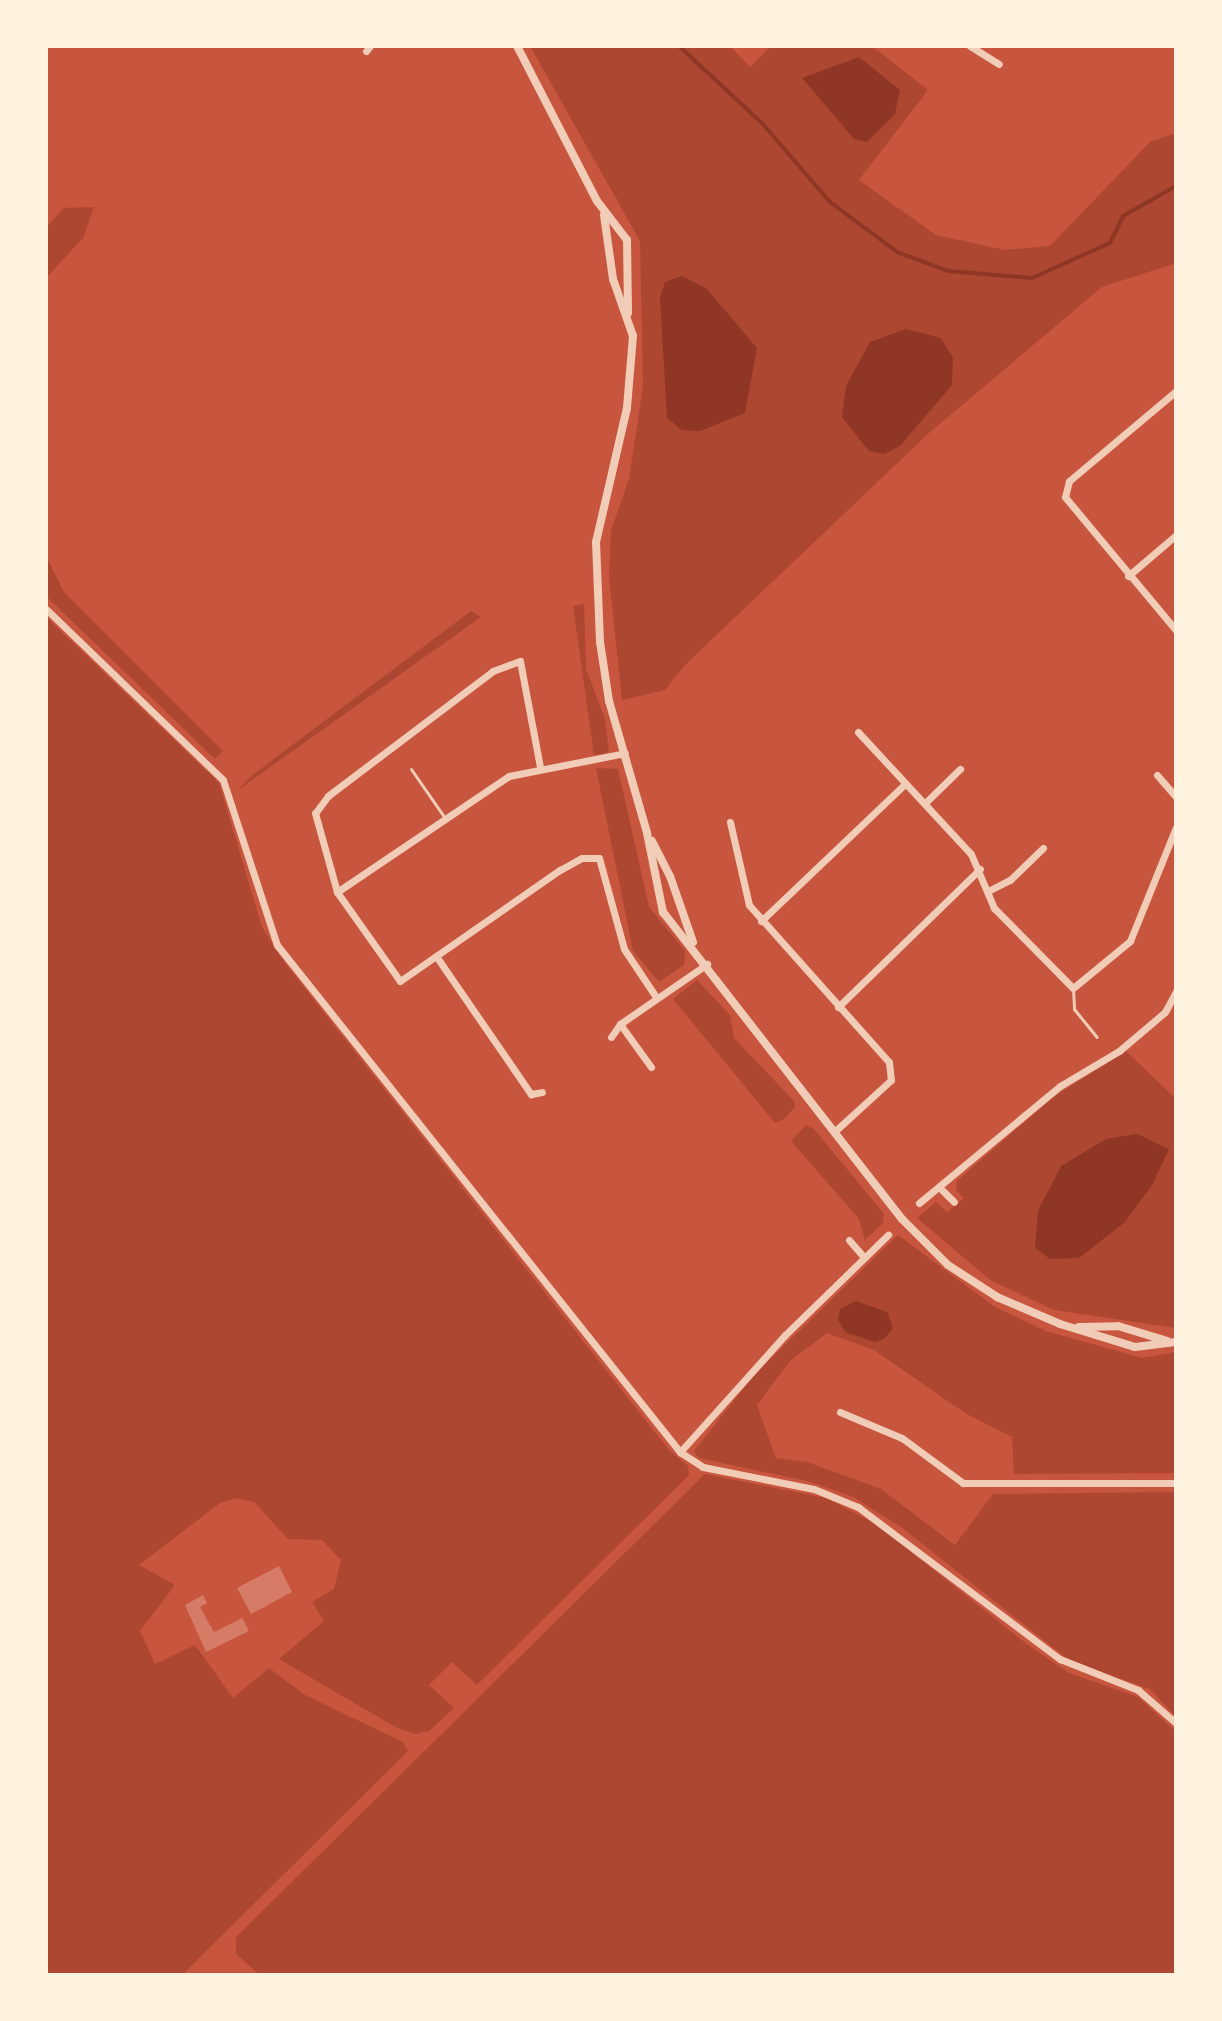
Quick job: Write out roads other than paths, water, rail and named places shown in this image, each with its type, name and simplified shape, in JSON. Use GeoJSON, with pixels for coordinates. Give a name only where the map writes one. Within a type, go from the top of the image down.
{"type":"FeatureCollection","features":[{"type":"Feature","properties":{"kind":"street"},"geometry":{"type":"LineString","coordinates":[[517,46],[604,215],[631,251],[628,318]]}},
{"type":"Feature","properties":{"kind":"street"},"geometry":{"type":"LineString","coordinates":[[970,46],[999,64]]}},
{"type":"Feature","properties":{"kind":"street"},"geometry":{"type":"LineString","coordinates":[[604,215],[613,279],[633,336],[627,408],[596,542],[603,673],[647,833],[660,906],[902,1219],[948,1265],[997,1297],[1075,1327],[1135,1347],[1172,1342]]}},
{"type":"Feature","properties":{"kind":"street"},"geometry":{"type":"LineString","coordinates":[[1176,391],[1065,488],[1065,502],[1176,630]]}},
{"type":"Feature","properties":{"kind":"street"},"geometry":{"type":"LineString","coordinates":[[1128,576],[1176,535]]}},
{"type":"Feature","properties":{"kind":"street"},"geometry":{"type":"LineString","coordinates":[[46,609],[223,780],[277,945],[680,1452],[703,1467],[814,1489],[858,1507],[1060,1659],[1138,1690],[1176,1723]]}},
{"type":"Feature","properties":{"kind":"street"},"geometry":{"type":"LineString","coordinates":[[540,767],[520,661],[493,671],[328,796],[315,813],[337,892],[400,981],[560,870],[582,858],[599,858],[624,949],[656,997]]}},
{"type":"Feature","properties":{"kind":"street"},"geometry":{"type":"LineString","coordinates":[[858,732],[925,803],[980,869],[994,908],[1073,988],[1130,941],[1176,827]]}},
{"type":"Feature","properties":{"kind":"street"},"geometry":{"type":"LineString","coordinates":[[337,892],[509,776],[540,767],[625,753]]}},
{"type":"Feature","properties":{"kind":"street"},"geometry":{"type":"LineString","coordinates":[[925,803],[960,769]]}},
{"type":"Feature","properties":{"kind":"street"},"geometry":{"type":"LineString","coordinates":[[1157,775],[1176,797]]}},
{"type":"Feature","properties":{"kind":"street"},"geometry":{"type":"LineString","coordinates":[[761,921],[905,784]]}},
{"type":"Feature","properties":{"kind":"street"},"geometry":{"type":"LineString","coordinates":[[730,822],[749,905],[889,1062],[891,1074],[834,1132]]}},
{"type":"Feature","properties":{"kind":"street"},"geometry":{"type":"LineString","coordinates":[[647,833],[670,876],[697,950]]}},
{"type":"Feature","properties":{"kind":"street"},"geometry":{"type":"LineString","coordinates":[[988,891],[1010,880],[1043,848]]}},
{"type":"Feature","properties":{"kind":"street"},"geometry":{"type":"LineString","coordinates":[[838,1007],[980,869]]}},
{"type":"Feature","properties":{"kind":"street"},"geometry":{"type":"LineString","coordinates":[[436,956],[531,1094],[542,1092]]}},
{"type":"Feature","properties":{"kind":"street"},"geometry":{"type":"LineString","coordinates":[[611,1037],[620,1024],[707,964]]}},
{"type":"Feature","properties":{"kind":"street"},"geometry":{"type":"LineString","coordinates":[[919,1203],[1060,1086],[1119,1051],[1165,1012],[1176,991]]}},
{"type":"Feature","properties":{"kind":"street"},"geometry":{"type":"LineString","coordinates":[[620,1024],[651,1067]]}},
{"type":"Feature","properties":{"kind":"street"},"geometry":{"type":"LineString","coordinates":[[939,1187],[954,1202]]}},
{"type":"Feature","properties":{"kind":"street"},"geometry":{"type":"LineString","coordinates":[[680,1452],[888,1235]]}},
{"type":"Feature","properties":{"kind":"street"},"geometry":{"type":"LineString","coordinates":[[849,1240],[864,1257]]}},
{"type":"Feature","properties":{"kind":"street"},"geometry":{"type":"LineString","coordinates":[[1075,1327],[1118,1326],[1172,1342]]}},
{"type":"Feature","properties":{"kind":"street"},"geometry":{"type":"LineString","coordinates":[[840,1412],[888,1430],[963,1483],[1176,1483]]}},
{"type":"Feature","properties":{"kind":"lane"},"geometry":{"type":"LineString","coordinates":[[411,769],[431,791],[445,820]]}},
{"type":"Feature","properties":{"kind":"lane"},"geometry":{"type":"LineString","coordinates":[[1073,988],[1074,1009],[1097,1037]]}},
{"type":"Feature","properties":{"kind":"waterway"},"geometry":{"type":"LineString","coordinates":[[679,46],[762,123],[830,202],[897,252],[948,271],[1032,278],[1110,243],[1123,216],[1176,186]]}}]}
